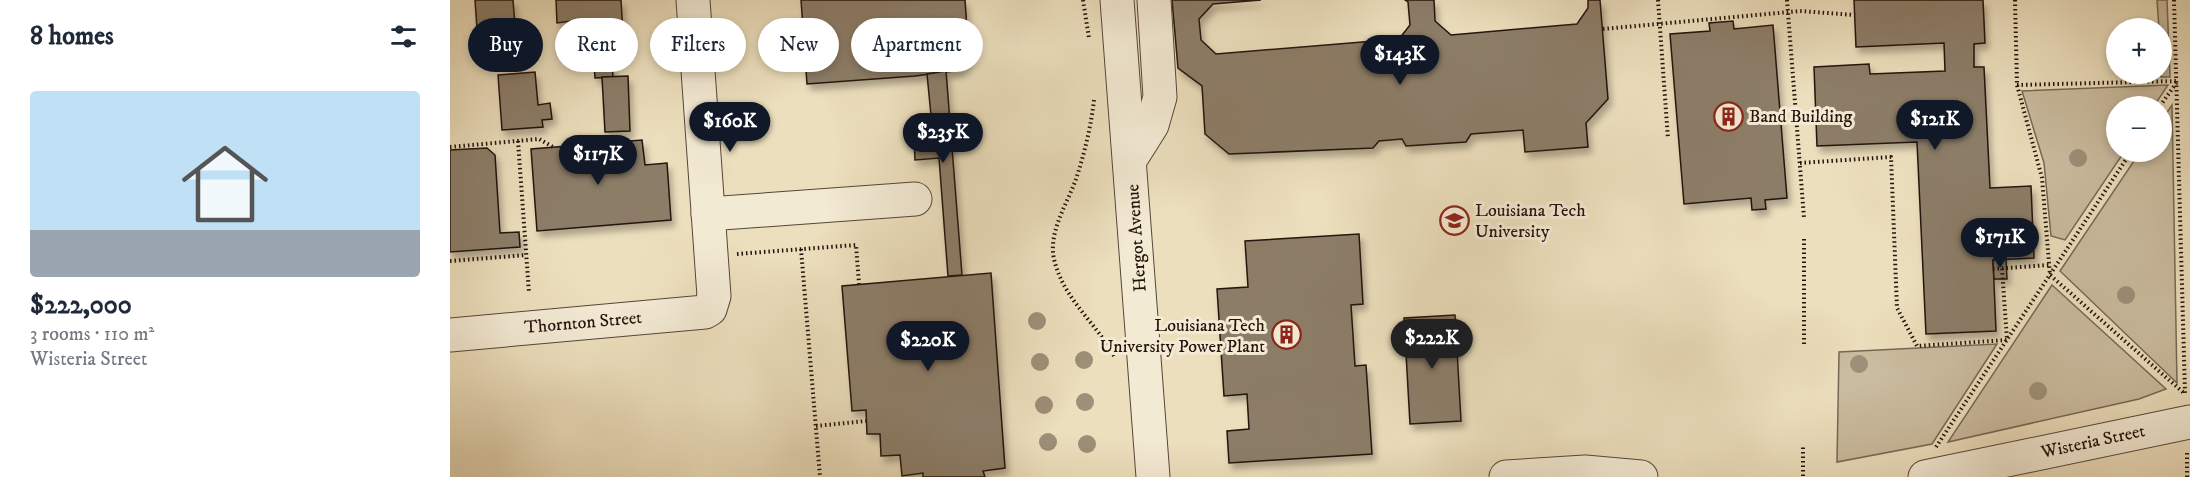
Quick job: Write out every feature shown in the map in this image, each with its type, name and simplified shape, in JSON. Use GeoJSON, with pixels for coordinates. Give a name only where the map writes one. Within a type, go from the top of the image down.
{"type":"FeatureCollection","features":[{"type":"Feature","properties":{"kind":"street"},"geometry":{"type":"LineString","coordinates":[[693,0],[708,214],[915,199]]}},
{"type":"Feature","properties":{"kind":"street","name":"Hergot Avenue"},"geometry":{"type":"LineString","coordinates":[[1117,0],[1153,477]]}},
{"type":"Feature","properties":{"kind":"street"},"geometry":{"type":"LineString","coordinates":[[1130,160],[1152,125],[1161,97],[1154,0]]}},
{"type":"Feature","properties":{"kind":"street","name":"Thornton Street"},"geometry":{"type":"LineString","coordinates":[[450,335],[705,312],[713,304],[708,214]]}},
{"type":"Feature","properties":{"kind":"street","name":"Wisteria Street"},"geometry":{"type":"LineString","coordinates":[[1937,471],[2188,438]]}},
{"type":"Feature","properties":{"kind":"street"},"geometry":{"type":"LineString","coordinates":[[1506,477],[1585,472],[1641,477]]}},
{"type":"Feature","properties":{"kind":"path"},"geometry":{"type":"LineString","coordinates":[[1083,0],[1089,42]]}},
{"type":"Feature","properties":{"kind":"path"},"geometry":{"type":"LineString","coordinates":[[1658,0],[1668,139]]}},
{"type":"Feature","properties":{"kind":"path"},"geometry":{"type":"LineString","coordinates":[[1787,0],[1804,218]]}},
{"type":"Feature","properties":{"kind":"path"},"geometry":{"type":"LineString","coordinates":[[2014,0],[2017,85],[2042,178],[2050,275],[2185,393],[2174,0]]}},
{"type":"Feature","properties":{"kind":"path"},"geometry":{"type":"LineString","coordinates":[[1603,29],[1788,12],[1855,15]]}},
{"type":"Feature","properties":{"kind":"path"},"geometry":{"type":"LineString","coordinates":[[2017,85],[2177,81]]}},
{"type":"Feature","properties":{"kind":"path"},"geometry":{"type":"LineString","coordinates":[[2167,96],[2177,81]]}},
{"type":"Feature","properties":{"kind":"path"},"geometry":{"type":"LineString","coordinates":[[1094,90],[1090,129],[1052,247],[1055,264],[1070,297],[1116,361]]}},
{"type":"Feature","properties":{"kind":"path"},"geometry":{"type":"LineString","coordinates":[[450,147],[539,139],[553,147]]}},
{"type":"Feature","properties":{"kind":"path"},"geometry":{"type":"LineString","coordinates":[[518,141],[529,293]]}},
{"type":"Feature","properties":{"kind":"path"},"geometry":{"type":"LineString","coordinates":[[1800,163],[1891,157],[1898,308],[1917,346],[2007,340]]}},
{"type":"Feature","properties":{"kind":"path"},"geometry":{"type":"LineString","coordinates":[[1937,471],[2007,340],[2124,162]]}},
{"type":"Feature","properties":{"kind":"path"},"geometry":{"type":"LineString","coordinates":[[1804,239],[1804,344]]}},
{"type":"Feature","properties":{"kind":"path"},"geometry":{"type":"LineString","coordinates":[[733,254],[856,245],[859,284]]}},
{"type":"Feature","properties":{"kind":"path"},"geometry":{"type":"LineString","coordinates":[[801,249],[820,477]]}},
{"type":"Feature","properties":{"kind":"path"},"geometry":{"type":"LineString","coordinates":[[450,261],[526,255]]}},
{"type":"Feature","properties":{"kind":"path"},"geometry":{"type":"LineString","coordinates":[[1993,269],[2056,265]]}},
{"type":"Feature","properties":{"kind":"path"},"geometry":{"type":"LineString","coordinates":[[2002,268],[2007,340]]}},
{"type":"Feature","properties":{"kind":"path"},"geometry":{"type":"LineString","coordinates":[[2183,293],[2190,293]]}},
{"type":"Feature","properties":{"kind":"path"},"geometry":{"type":"LineString","coordinates":[[816,426],[866,421]]}},
{"type":"Feature","properties":{"kind":"path"},"geometry":{"type":"LineString","coordinates":[[2187,477],[2188,438]]}},
{"type":"Feature","properties":{"kind":"path"},"geometry":{"type":"LineString","coordinates":[[1803,445],[1803,476]]}},
{"type":"Feature","properties":{"kind":"shaded area"},"geometry":{"type":"Polygon","coordinates":[[[2157,0],[2167,0],[2168,18],[2158,18],[2157,0]]]}},
{"type":"Feature","properties":{"kind":"shaded area"},"geometry":{"type":"Polygon","coordinates":[[[2168,85],[2161,96],[2106,96],[2106,162],[2117,162],[2065,240],[2051,236],[2044,163],[2022,91],[2168,85]]]}},
{"type":"Feature","properties":{"kind":"shaded area"},"geometry":{"type":"Polygon","coordinates":[[[2172,105],[2177,383],[2060,271],[2133,162],[2172,162],[2172,105]]]}},
{"type":"Feature","properties":{"kind":"shaded area"},"geometry":{"type":"Polygon","coordinates":[[[2052,285],[2166,389],[2139,399],[1948,442],[2052,285]]]}},
{"type":"Feature","properties":{"kind":"shaded area"},"geometry":{"type":"Polygon","coordinates":[[[1997,344],[1932,444],[1837,462],[1839,352],[1997,344]]]}},
{"type":"Feature","properties":{"kind":"building"},"geometry":{"type":"Polygon","coordinates":[[[475,0],[513,0],[514,18],[476,18],[475,0]]]}},
{"type":"Feature","properties":{"kind":"building"},"geometry":{"type":"Polygon","coordinates":[[[556,0],[621,0],[622,18],[557,18],[556,0]]]}},
{"type":"Feature","properties":{"kind":"building"},"geometry":{"type":"Polygon","coordinates":[[[801,0],[965,0],[966,18],[851,18],[851,72],[946,72],[807,84],[806,72],[839,72],[839,18],[802,18],[801,0]]]}},
{"type":"Feature","properties":{"kind":"building"},"geometry":{"type":"Polygon","coordinates":[[[1172,0],[1261,0],[1213,4],[1199,19],[1201,40],[1216,54],[1399,39],[1410,25],[1408,2],[1405,0],[1434,0],[1435,21],[1451,35],[1577,24],[1588,8],[1588,0],[1600,0],[1608,99],[1586,123],[1588,147],[1525,152],[1523,130],[1471,134],[1466,142],[1406,146],[1402,139],[1379,141],[1373,148],[1229,154],[1205,134],[1202,86],[1178,68],[1172,0]]]}},
{"type":"Feature","properties":{"kind":"building"},"geometry":{"type":"Polygon","coordinates":[[[1854,0],[1983,0],[1985,43],[1974,44],[1974,67],[1984,67],[1990,188],[2031,186],[2034,258],[1993,260],[1996,331],[1926,334],[1917,142],[1817,146],[1814,67],[1869,64],[1870,74],[1945,71],[1944,43],[1856,47],[1854,0]]]}},
{"type":"Feature","properties":{"kind":"building","name":"Band Building"},"geometry":{"type":"Polygon","coordinates":[[[1733,21],[1734,29],[1773,25],[1787,198],[1765,200],[1766,209],[1752,210],[1751,198],[1684,204],[1670,34],[1710,31],[1709,23],[1733,21]]]}},
{"type":"Feature","properties":{"kind":"building"},"geometry":{"type":"Polygon","coordinates":[[[535,72],[538,105],[550,103],[552,119],[542,120],[543,127],[502,130],[498,75],[535,72]]]}},
{"type":"Feature","properties":{"kind":"building"},"geometry":{"type":"Polygon","coordinates":[[[595,72],[613,72],[613,77],[595,78],[595,72]]]}},
{"type":"Feature","properties":{"kind":"building"},"geometry":{"type":"Polygon","coordinates":[[[946,72],[962,275],[948,276],[939,158],[915,160],[914,137],[933,136],[927,74],[946,72]]]}},
{"type":"Feature","properties":{"kind":"building"},"geometry":{"type":"Polygon","coordinates":[[[628,76],[630,131],[605,132],[602,77],[628,76]]]}},
{"type":"Feature","properties":{"kind":"building"},"geometry":{"type":"Polygon","coordinates":[[[642,140],[645,165],[667,163],[671,220],[537,231],[531,149],[642,140]]]}},
{"type":"Feature","properties":{"kind":"building"},"geometry":{"type":"Polygon","coordinates":[[[487,148],[495,155],[500,233],[519,232],[520,247],[450,252],[450,150],[487,148]]]}},
{"type":"Feature","properties":{"kind":"building","name":"Louisiana Tech University Power Plant"},"geometry":{"type":"Polygon","coordinates":[[[1359,234],[1363,304],[1351,305],[1355,366],[1366,365],[1372,454],[1229,463],[1227,431],[1249,429],[1247,394],[1224,396],[1217,289],[1248,287],[1245,241],[1359,234]]]}},
{"type":"Feature","properties":{"kind":"building"},"geometry":{"type":"Polygon","coordinates":[[[2006,259],[2007,279],[1994,279],[1993,260],[2006,259]]]}},
{"type":"Feature","properties":{"kind":"building"},"geometry":{"type":"Polygon","coordinates":[[[991,273],[1005,468],[983,471],[985,477],[923,477],[923,473],[902,476],[900,455],[881,456],[880,434],[867,434],[866,410],[852,411],[842,286],[991,273]]]}},
{"type":"Feature","properties":{"kind":"building"},"geometry":{"type":"Polygon","coordinates":[[[1455,315],[1461,421],[1410,424],[1404,318],[1455,315]]]}},
{"type":"Feature","properties":{"kind":"place","name":"Band Building"},"geometry":{"type":"Point","coordinates":[1728,116]}},
{"type":"Feature","properties":{"kind":"place","name":"Louisiana Tech University"},"geometry":{"type":"Point","coordinates":[1454,220]}},
{"type":"Feature","properties":{"kind":"place","name":"Louisiana Tech University Power Plant"},"geometry":{"type":"Point","coordinates":[1286,335]}}]}
